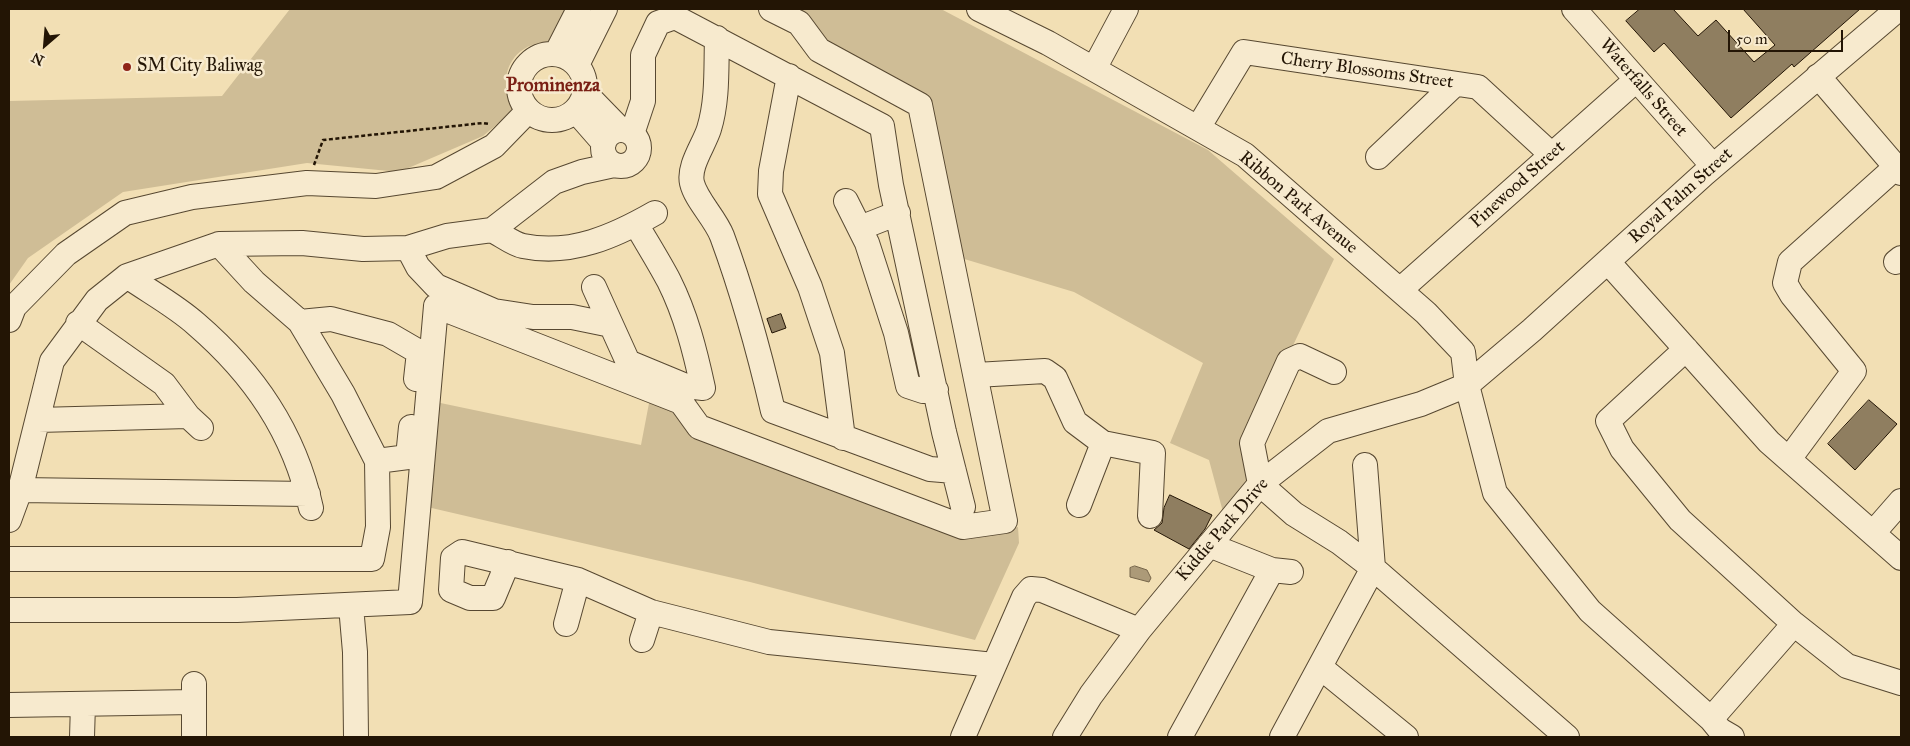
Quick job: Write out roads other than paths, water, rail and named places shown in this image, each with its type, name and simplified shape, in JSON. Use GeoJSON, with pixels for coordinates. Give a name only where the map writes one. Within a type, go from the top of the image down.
{"type":"FeatureCollection","features":[{"type":"Feature","properties":{"kind":"street"},"geometry":{"type":"LineString","coordinates":[[556,54],[579,9]]}},
{"type":"Feature","properties":{"kind":"street"},"geometry":{"type":"LineString","coordinates":[[577,65],[605,9]]}},
{"type":"Feature","properties":{"kind":"street"},"geometry":{"type":"LineString","coordinates":[[9,610],[237,610],[410,602],[436,306],[681,402],[699,427],[963,527],[1005,521],[920,105],[819,50],[799,23],[771,9]]}},
{"type":"Feature","properties":{"kind":"street"},"geometry":{"type":"LineString","coordinates":[[1094,69],[1126,9]]}},
{"type":"Feature","properties":{"kind":"street","name":"Waterfalls Street"},"geometry":{"type":"LineString","coordinates":[[1574,9],[1713,166]]}},
{"type":"Feature","properties":{"kind":"street","name":"Royal Palm Street"},"geometry":{"type":"LineString","coordinates":[[1467,385],[1608,262],[1713,166],[1898,9]]}},
{"type":"Feature","properties":{"kind":"street","name":"Ribbon Park Avenue"},"geometry":{"type":"LineString","coordinates":[[991,11],[1245,155],[1426,313],[1463,352],[1467,385],[1495,493],[1590,611],[1720,731]]}},
{"type":"Feature","properties":{"kind":"street"},"geometry":{"type":"LineString","coordinates":[[614,165],[605,156],[643,101],[643,55],[658,23],[675,17],[882,126],[898,213],[963,507]]}},
{"type":"Feature","properties":{"kind":"street"},"geometry":{"type":"LineString","coordinates":[[717,38],[713,114],[705,143],[692,167],[692,182],[721,233],[752,326],[772,411],[930,469],[954,470]]}},
{"type":"Feature","properties":{"kind":"street","name":"Cherry Blossoms Street"},"geometry":{"type":"LineString","coordinates":[[1198,128],[1244,52],[1495,90],[1552,155]]}},
{"type":"Feature","properties":{"kind":"street"},"geometry":{"type":"LineString","coordinates":[[556,54],[567,57],[577,65],[584,78],[580,102],[567,117],[557,120],[537,117],[528,110],[521,99],[519,86],[522,72],[530,62],[542,55],[556,54]]}},
{"type":"Feature","properties":{"kind":"street"},"geometry":{"type":"LineString","coordinates":[[789,76],[771,171],[770,194],[810,287],[832,353],[840,398],[843,438]]}},
{"type":"Feature","properties":{"kind":"street"},"geometry":{"type":"LineString","coordinates":[[1789,459],[1863,371],[1792,295],[1785,283],[1777,277],[1790,262],[1899,170],[1818,76]]}},
{"type":"Feature","properties":{"kind":"street","name":"Pinewood Street"},"geometry":{"type":"LineString","coordinates":[[1400,290],[1636,80]]}},
{"type":"Feature","properties":{"kind":"street"},"geometry":{"type":"LineString","coordinates":[[1378,157],[1455,84]]}},
{"type":"Feature","properties":{"kind":"street"},"geometry":{"type":"LineString","coordinates":[[9,520],[20,490],[52,361],[96,300],[127,276],[219,244],[302,243],[363,249],[408,248],[447,236],[492,230],[554,182],[582,172],[630,163],[637,154],[638,143],[619,136],[580,102]]}},
{"type":"Feature","properties":{"kind":"street"},"geometry":{"type":"LineString","coordinates":[[9,320],[14,307],[66,254],[125,213],[192,197],[308,183],[376,186],[436,177],[494,146],[528,110]]}},
{"type":"Feature","properties":{"kind":"street"},"geometry":{"type":"LineString","coordinates":[[846,201],[867,243],[896,333],[908,386],[923,391],[936,390]]}},
{"type":"Feature","properties":{"kind":"street"},"geometry":{"type":"LineString","coordinates":[[860,228],[898,213]]}},
{"type":"Feature","properties":{"kind":"street"},"geometry":{"type":"LineString","coordinates":[[492,230],[522,246],[554,248],[604,239],[646,218],[695,349],[702,388],[686,386],[628,362],[594,287]]}},
{"type":"Feature","properties":{"kind":"street"},"geometry":{"type":"LineString","coordinates":[[9,558],[372,559],[378,527],[377,461],[343,394],[300,322],[254,282],[219,244]]}},
{"type":"Feature","properties":{"kind":"street"},"geometry":{"type":"LineString","coordinates":[[408,248],[418,267],[436,286],[494,310],[532,317],[572,317],[611,324]]}},
{"type":"Feature","properties":{"kind":"street"},"geometry":{"type":"LineString","coordinates":[[1608,262],[1769,442],[1901,558]]}},
{"type":"Feature","properties":{"kind":"street"},"geometry":{"type":"LineString","coordinates":[[20,490],[309,501],[292,446],[256,386],[196,323],[127,276]]}},
{"type":"Feature","properties":{"kind":"street"},"geometry":{"type":"LineString","coordinates":[[300,322],[331,319],[388,334],[419,352],[408,457],[377,461]]}},
{"type":"Feature","properties":{"kind":"street"},"geometry":{"type":"LineString","coordinates":[[38,420],[195,422],[164,384],[78,323]]}},
{"type":"Feature","properties":{"kind":"street"},"geometry":{"type":"LineString","coordinates":[[1686,349],[1599,420],[1680,520],[1794,624],[1847,666],[1901,683]]}},
{"type":"Feature","properties":{"kind":"street"},"geometry":{"type":"LineString","coordinates":[[1334,372],[1300,356],[1289,361],[1252,443],[1260,484],[1294,514],[1338,542],[1373,568],[1567,737]]}},
{"type":"Feature","properties":{"kind":"street"},"geometry":{"type":"LineString","coordinates":[[976,374],[1045,371],[1055,378],[1074,422],[1103,443],[1153,453],[1150,516]]}},
{"type":"Feature","properties":{"kind":"street","name":"Kiddie Park Drive"},"geometry":{"type":"LineString","coordinates":[[1065,737],[1091,695],[1138,630],[1260,484],[1328,431],[1421,404],[1467,385]]}},
{"type":"Feature","properties":{"kind":"street"},"geometry":{"type":"LineString","coordinates":[[1079,505],[1103,443]]}},
{"type":"Feature","properties":{"kind":"street"},"geometry":{"type":"LineString","coordinates":[[1282,737],[1373,568],[1365,465]]}},
{"type":"Feature","properties":{"kind":"street"},"geometry":{"type":"LineString","coordinates":[[1873,533],[1901,501]]}},
{"type":"Feature","properties":{"kind":"street"},"geometry":{"type":"LineString","coordinates":[[1180,737],[1282,571],[1210,545]]}},
{"type":"Feature","properties":{"kind":"street"},"geometry":{"type":"LineString","coordinates":[[508,562],[578,580],[651,612],[769,642],[994,665]]}},
{"type":"Feature","properties":{"kind":"street"},"geometry":{"type":"LineString","coordinates":[[566,624],[578,580]]}},
{"type":"Feature","properties":{"kind":"street"},"geometry":{"type":"LineString","coordinates":[[963,737],[1024,597],[1031,589],[1042,590],[1138,630]]}},
{"type":"Feature","properties":{"kind":"street"},"geometry":{"type":"LineString","coordinates":[[351,606],[355,652],[356,737]]}},
{"type":"Feature","properties":{"kind":"street"},"geometry":{"type":"LineString","coordinates":[[642,640],[651,612]]}},
{"type":"Feature","properties":{"kind":"street"},"geometry":{"type":"LineString","coordinates":[[1720,731],[1794,624]]}},
{"type":"Feature","properties":{"kind":"street"},"geometry":{"type":"LineString","coordinates":[[1320,667],[1394,733]]}},
{"type":"Feature","properties":{"kind":"street"},"geometry":{"type":"LineString","coordinates":[[9,704],[83,704],[194,693],[194,737]]}},
{"type":"Feature","properties":{"kind":"street"},"geometry":{"type":"LineString","coordinates":[[82,737],[83,704]]}},
{"type":"Feature","properties":{"kind":"place","name":"SM City Baliwag"},"geometry":{"type":"Point","coordinates":[127,67]}},
{"type":"Feature","properties":{"kind":"district","name":"Prominenza"},"geometry":{"type":"Point","coordinates":[553,86]}}]}
